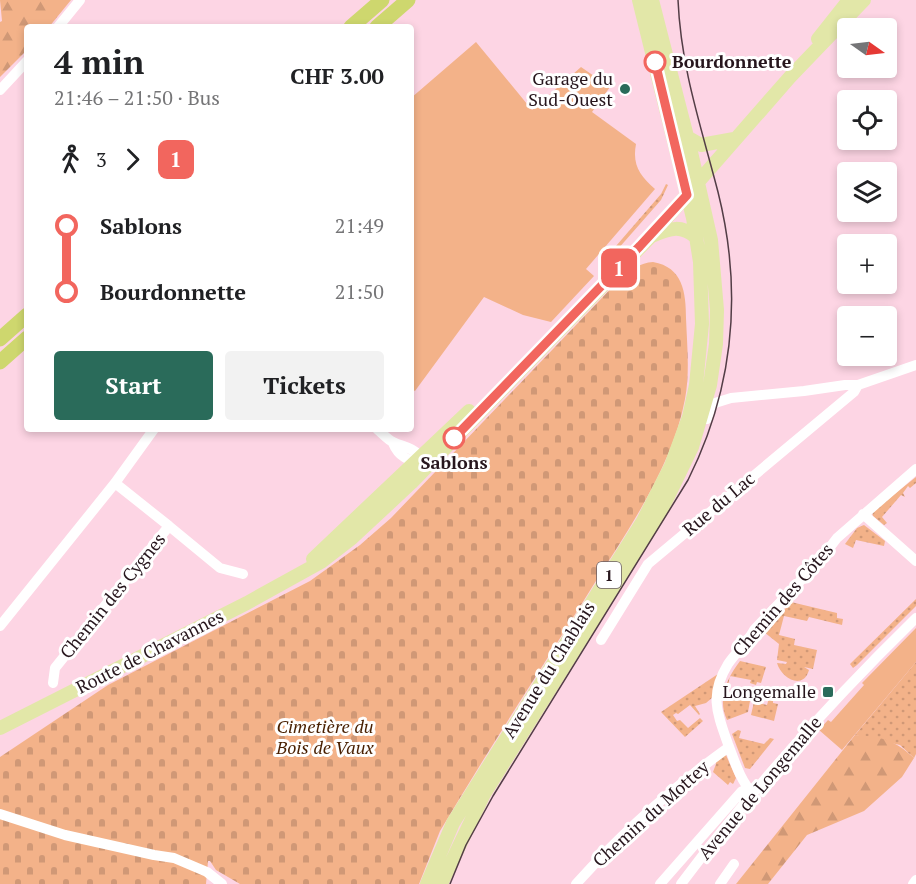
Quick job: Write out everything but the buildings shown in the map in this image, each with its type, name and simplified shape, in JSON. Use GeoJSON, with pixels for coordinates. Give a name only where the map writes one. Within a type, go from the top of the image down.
{"type":"FeatureCollection","features":[{"type":"Feature","properties":{"kind":"highway"},"geometry":{"type":"LineString","coordinates":[[354,24],[382,0]]}},
{"type":"Feature","properties":{"kind":"highway"},"geometry":{"type":"LineString","coordinates":[[380,24],[408,0]]}},
{"type":"Feature","properties":{"kind":"highway"},"geometry":{"type":"LineString","coordinates":[[0,339],[24,318]]}},
{"type":"Feature","properties":{"kind":"highway"},"geometry":{"type":"LineString","coordinates":[[0,362],[24,341]]}},
{"type":"Feature","properties":{"kind":"main road","name":"Avenue du Chablais"},"geometry":{"type":"LineString","coordinates":[[427,884],[453,823],[643,521],[671,466],[688,417],[699,357],[702,292],[696,237],[639,0]]}},
{"type":"Feature","properties":{"kind":"main road","name":"Avenue du Chablais"},"geometry":{"type":"LineString","coordinates":[[441,884],[484,794],[636,554],[680,476],[692,447],[710,385],[716,344],[717,310],[709,229],[699,181],[652,0]]}},
{"type":"Feature","properties":{"kind":"main road","name":"Route de Chavannes"},"geometry":{"type":"LineString","coordinates":[[790,77],[849,0]]}},
{"type":"Feature","properties":{"kind":"main road","name":"Route de Chavannes"},"geometry":{"type":"LineString","coordinates":[[299,573],[412,460],[464,421],[503,387],[650,237],[734,139],[864,0]]}},
{"type":"Feature","properties":{"kind":"main road"},"geometry":{"type":"LineString","coordinates":[[687,137],[701,145],[734,139]]}},
{"type":"Feature","properties":{"kind":"main road"},"geometry":{"type":"LineString","coordinates":[[650,237],[674,227],[688,231],[696,237]]}},
{"type":"Feature","properties":{"kind":"main road","name":"Route de Chavannes"},"geometry":{"type":"LineString","coordinates":[[0,728],[247,603],[321,562],[399,496],[464,421]]}},
{"type":"Feature","properties":{"kind":"street"},"geometry":{"type":"LineString","coordinates":[[60,24],[80,0]]}},
{"type":"Feature","properties":{"kind":"street"},"geometry":{"type":"LineString","coordinates":[[0,90],[24,64]]}},
{"type":"Feature","properties":{"kind":"street"},"geometry":{"type":"LineString","coordinates":[[716,344],[720,360],[716,388],[730,398]]}},
{"type":"Feature","properties":{"kind":"street","name":"Rue du Lac"},"geometry":{"type":"LineString","coordinates":[[730,398],[858,385],[916,365]]}},
{"type":"Feature","properties":{"kind":"street","name":"Rue du Lac"},"geometry":{"type":"LineString","coordinates":[[601,640],[648,564],[854,392],[858,385]]}},
{"type":"Feature","properties":{"kind":"street"},"geometry":{"type":"LineString","coordinates":[[680,476],[696,450],[711,407],[715,403],[730,398]]}},
{"type":"Feature","properties":{"kind":"street"},"geometry":{"type":"LineString","coordinates":[[0,626],[115,483],[152,432]]}},
{"type":"Feature","properties":{"kind":"street"},"geometry":{"type":"LineString","coordinates":[[381,432],[393,442],[396,451],[412,460]]}},
{"type":"Feature","properties":{"kind":"street","name":"Route de Chavannes"},"geometry":{"type":"LineString","coordinates":[[352,538],[364,520],[417,469],[412,460]]}},
{"type":"Feature","properties":{"kind":"street","name":"Chemin des Côtes"},"geometry":{"type":"LineString","coordinates":[[750,791],[741,779],[716,705],[718,690],[728,664],[754,630],[820,560],[826,550],[863,514],[916,469]]}},
{"type":"Feature","properties":{"kind":"street"},"geometry":{"type":"LineString","coordinates":[[115,483],[169,526]]}},
{"type":"Feature","properties":{"kind":"street"},"geometry":{"type":"LineString","coordinates":[[863,514],[916,561]]}},
{"type":"Feature","properties":{"kind":"street","name":"Chemin des Cygnes"},"geometry":{"type":"LineString","coordinates":[[53,683],[55,668],[169,526],[220,568],[243,574]]}},
{"type":"Feature","properties":{"kind":"street","name":"Avenue de Longemalle"},"geometry":{"type":"LineString","coordinates":[[681,884],[750,791],[845,688],[916,618]]}},
{"type":"Feature","properties":{"kind":"street","name":"Chemin du Mottey"},"geometry":{"type":"LineString","coordinates":[[576,884],[604,853],[692,773],[729,747]]}},
{"type":"Feature","properties":{"kind":"street"},"geometry":{"type":"LineString","coordinates":[[660,884],[741,792],[750,791]]}},
{"type":"Feature","properties":{"kind":"street"},"geometry":{"type":"LineString","coordinates":[[0,814],[65,835],[174,858],[207,872],[222,884]]}},
{"type":"Feature","properties":{"kind":"street"},"geometry":{"type":"LineString","coordinates":[[720,884],[734,864]]}},
{"type":"Feature","properties":{"kind":"green space"},"geometry":{"type":"Polygon","coordinates":[[[0,0],[71,0],[51,24],[24,24],[24,53],[0,77],[0,22],[2,21],[0,0]]]}},
{"type":"Feature","properties":{"kind":"green space"},"geometry":{"type":"Polygon","coordinates":[[[476,42],[532,110],[581,67],[610,87],[592,112],[636,144],[635,158],[638,170],[655,189],[586,269],[594,276],[551,322],[523,315],[484,297],[415,391],[414,390],[414,95],[476,42]]]}},
{"type":"Feature","properties":{"kind":"green space"},"geometry":{"type":"Polygon","coordinates":[[[666,184],[668,185],[661,200],[603,266],[603,261],[661,194],[666,184]]]}},
{"type":"Feature","properties":{"kind":"green space","name":"Cimetière du Bois de Vaux"},"geometry":{"type":"Polygon","coordinates":[[[653,262],[671,269],[677,275],[685,299],[687,389],[679,425],[658,477],[630,527],[440,831],[419,884],[240,884],[216,870],[208,861],[206,884],[0,884],[0,757],[108,685],[310,581],[360,545],[391,518],[621,278],[636,267],[653,262]]]}},
{"type":"Feature","properties":{"kind":"green space"},"geometry":{"type":"Polygon","coordinates":[[[916,477],[916,483],[910,488],[908,486],[903,493],[905,497],[901,495],[882,517],[887,523],[884,525],[873,516],[872,512],[916,477]]]}},
{"type":"Feature","properties":{"kind":"green space"},"geometry":{"type":"Polygon","coordinates":[[[864,525],[885,541],[884,546],[856,540],[853,548],[845,544],[857,528],[864,525]]]}},
{"type":"Feature","properties":{"kind":"green space"},"geometry":{"type":"Polygon","coordinates":[[[916,599],[916,606],[853,668],[850,664],[916,599]]]}},
{"type":"Feature","properties":{"kind":"green space"},"geometry":{"type":"Polygon","coordinates":[[[791,602],[837,613],[837,618],[843,619],[842,625],[809,617],[807,621],[784,616],[779,635],[795,639],[794,645],[817,650],[813,669],[804,667],[809,670],[806,676],[797,681],[787,677],[779,668],[777,663],[786,664],[787,662],[777,660],[779,644],[764,632],[791,602]]]}},
{"type":"Feature","properties":{"kind":"green space"},"geometry":{"type":"Polygon","coordinates":[[[916,628],[916,662],[842,750],[819,730],[828,720],[831,722],[864,685],[862,683],[916,628]]]}},
{"type":"Feature","properties":{"kind":"green space"},"geometry":{"type":"Polygon","coordinates":[[[740,661],[766,667],[761,683],[757,682],[756,685],[750,683],[751,680],[730,676],[740,661]]]}},
{"type":"Feature","properties":{"kind":"green space"},"geometry":{"type":"Polygon","coordinates":[[[916,662],[916,754],[914,758],[900,745],[855,735],[916,662]]]}},
{"type":"Feature","properties":{"kind":"green space"},"geometry":{"type":"Polygon","coordinates":[[[718,674],[713,697],[706,703],[695,706],[699,715],[690,705],[673,715],[677,721],[680,720],[688,728],[700,718],[703,721],[685,737],[661,712],[718,674]]]}},
{"type":"Feature","properties":{"kind":"green space"},"geometry":{"type":"Polygon","coordinates":[[[730,677],[726,695],[750,701],[748,712],[727,720],[723,697],[730,677]]]}},
{"type":"Feature","properties":{"kind":"green space"},"geometry":{"type":"Polygon","coordinates":[[[769,698],[773,699],[773,703],[778,704],[774,721],[751,715],[754,702],[767,705],[769,698]]]}},
{"type":"Feature","properties":{"kind":"green space"},"geometry":{"type":"Polygon","coordinates":[[[738,730],[741,731],[739,738],[764,744],[770,738],[774,739],[750,769],[745,768],[732,734],[738,730]]]}},
{"type":"Feature","properties":{"kind":"green space"},"geometry":{"type":"Polygon","coordinates":[[[855,735],[887,740],[914,758],[902,777],[864,811],[807,835],[768,884],[736,884],[855,735]]]}},
{"type":"Feature","properties":{"kind":"green space"},"geometry":{"type":"Polygon","coordinates":[[[726,755],[736,778],[733,784],[730,782],[728,785],[713,772],[715,760],[726,755]]]}},
{"type":"Feature","properties":{"kind":"tram line"},"geometry":{"type":"LineString","coordinates":[[450,884],[466,845],[493,796],[688,480],[704,445],[716,410],[730,339],[732,303],[730,266],[726,229],[718,192],[687,74],[678,0]]}},
{"type":"Feature","properties":{"kind":"bus line","name":"1"},"geometry":{"type":"LineString","coordinates":[[454,438],[687,195],[655,62]]}},
{"type":"Feature","properties":{"kind":"place","name":"Bourdonnette"},"geometry":{"type":"Point","coordinates":[655,62]}},
{"type":"Feature","properties":{"kind":"place","name":"Garage du Sud-Ouest"},"geometry":{"type":"Point","coordinates":[625,89]}},
{"type":"Feature","properties":{"kind":"place","name":"Sablons"},"geometry":{"type":"Point","coordinates":[454,438]}},
{"type":"Feature","properties":{"kind":"place","name":"Longemalle"},"geometry":{"type":"Point","coordinates":[828,692]}}]}
